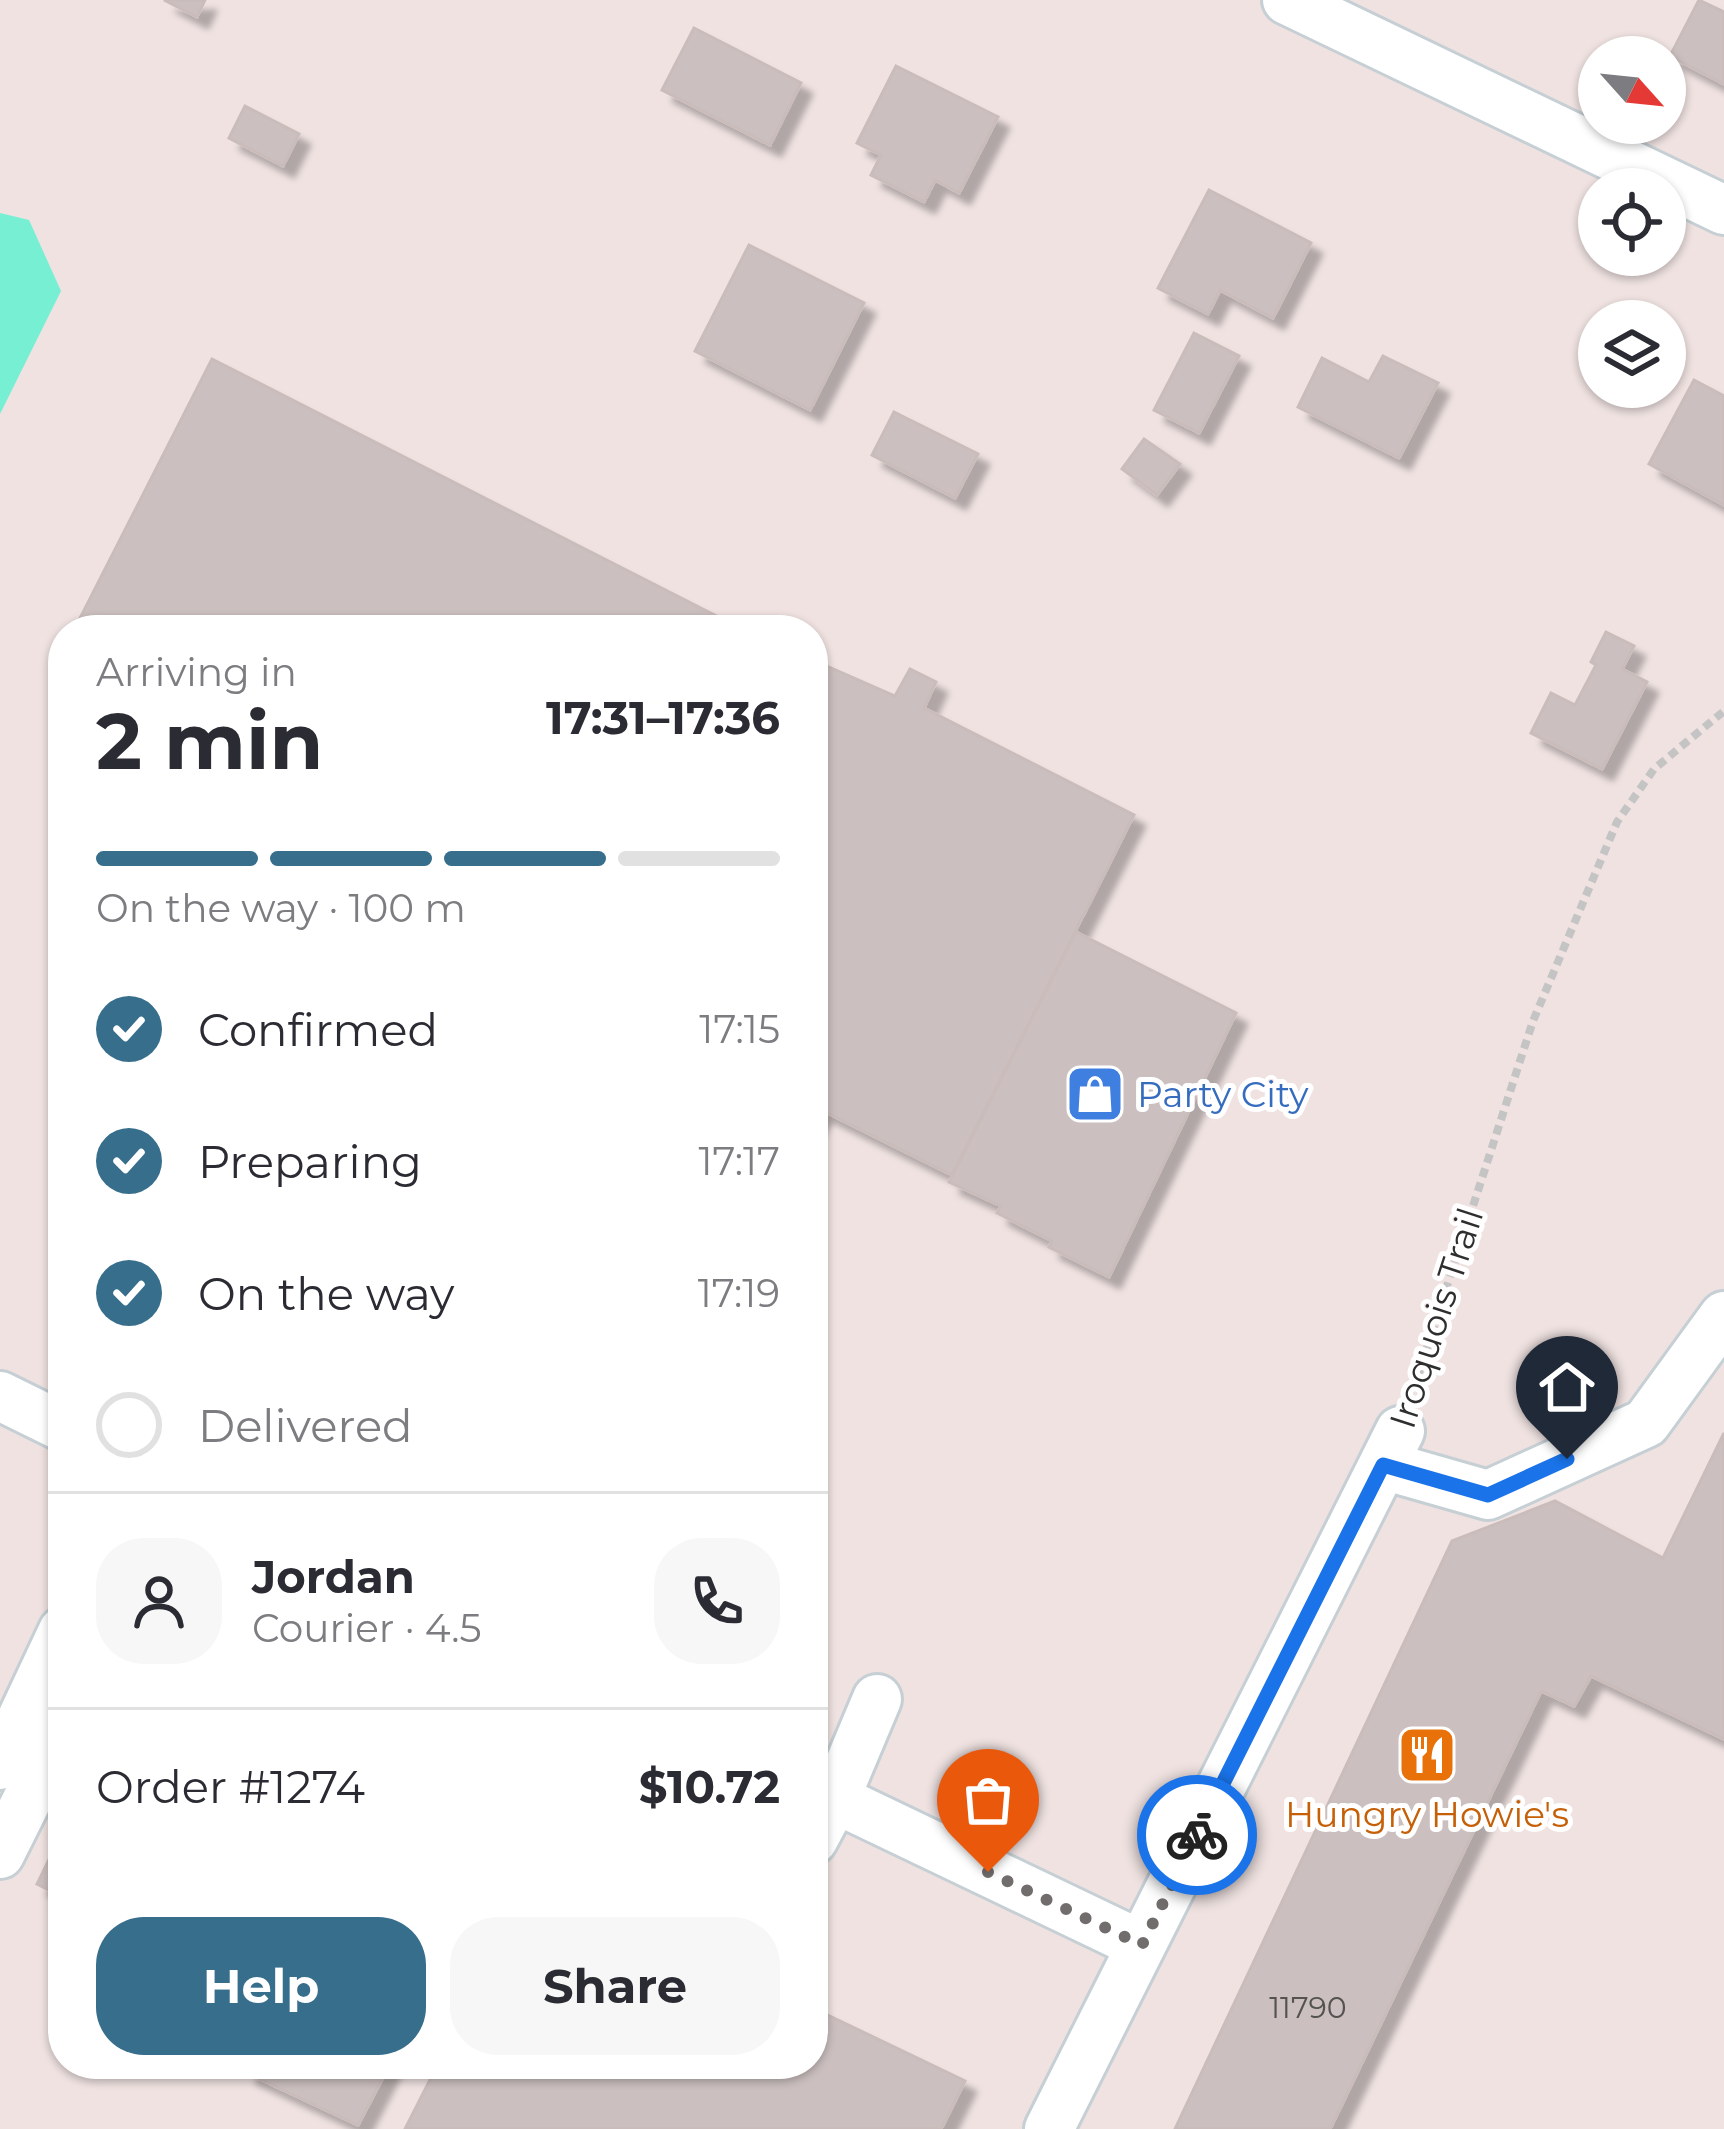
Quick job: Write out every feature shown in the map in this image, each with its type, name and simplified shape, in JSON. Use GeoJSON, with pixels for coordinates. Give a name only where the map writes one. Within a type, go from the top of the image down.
{"type":"FeatureCollection","features":[{"type":"Feature","properties":{"kind":"street"},"geometry":{"type":"LineString","coordinates":[[1287,0],[1724,210]]}},
{"type":"Feature","properties":{"kind":"street"},"geometry":{"type":"LineString","coordinates":[[1392,1448],[1488,1495],[1646,1423],[1724,1316]]}},
{"type":"Feature","properties":{"kind":"street"},"geometry":{"type":"LineString","coordinates":[[0,1396],[48,1420]]}},
{"type":"Feature","properties":{"kind":"street","name":"Iroquois Trail"},"geometry":{"type":"LineString","coordinates":[[1048,2129],[1392,1448]]}},
{"type":"Feature","properties":{"kind":"street"},"geometry":{"type":"LineString","coordinates":[[0,1765],[48,1662]]}},
{"type":"Feature","properties":{"kind":"street"},"geometry":{"type":"LineString","coordinates":[[828,1794],[878,1699]]}},
{"type":"Feature","properties":{"kind":"street"},"geometry":{"type":"LineString","coordinates":[[0,1854],[48,1758]]}},
{"type":"Feature","properties":{"kind":"street"},"geometry":{"type":"LineString","coordinates":[[828,1812],[1142,1945]]}},
{"type":"Feature","properties":{"kind":"path","name":"Iroquois Trail"},"geometry":{"type":"LineString","coordinates":[[1392,1448],[1533,1022],[1617,822],[1654,769],[1724,712]]}},
{"type":"Feature","properties":{"kind":"shaded area"},"geometry":{"type":"Polygon","coordinates":[[[0,213],[29,220],[61,291],[0,414],[0,213]]]}},
{"type":"Feature","properties":{"kind":"building"},"geometry":{"type":"Polygon","coordinates":[[[164,0],[205,0],[197,17],[164,0]]]}},
{"type":"Feature","properties":{"kind":"building"},"geometry":{"type":"Polygon","coordinates":[[[1699,0],[1724,12],[1724,84],[1686,64],[1686,36],[1680,36],[1699,0]]]}},
{"type":"Feature","properties":{"kind":"building"},"geometry":{"type":"Polygon","coordinates":[[[694,28],[801,83],[770,145],[662,90],[694,28]]]}},
{"type":"Feature","properties":{"kind":"building"},"geometry":{"type":"Polygon","coordinates":[[[896,66],[998,117],[959,193],[935,180],[924,202],[871,175],[881,155],[857,143],[896,66]]]}},
{"type":"Feature","properties":{"kind":"building"},"geometry":{"type":"Polygon","coordinates":[[[245,106],[299,134],[283,166],[229,138],[245,106]]]}},
{"type":"Feature","properties":{"kind":"building"},"geometry":{"type":"Polygon","coordinates":[[[1209,190],[1311,243],[1273,318],[1220,290],[1208,314],[1158,288],[1209,190]]]}},
{"type":"Feature","properties":{"kind":"building"},"geometry":{"type":"Polygon","coordinates":[[[749,245],[864,303],[810,410],[695,351],[749,245]]]}},
{"type":"Feature","properties":{"kind":"building"},"geometry":{"type":"Polygon","coordinates":[[[1194,333],[1239,356],[1199,433],[1154,410],[1194,333]]]}},
{"type":"Feature","properties":{"kind":"building"},"geometry":{"type":"Polygon","coordinates":[[[1383,356],[1438,383],[1399,458],[1298,407],[1322,358],[1369,382],[1383,356]]]}},
{"type":"Feature","properties":{"kind":"building"},"geometry":{"type":"Polygon","coordinates":[[[212,359],[714,615],[82,615],[212,359]]]}},
{"type":"Feature","properties":{"kind":"building"},"geometry":{"type":"Polygon","coordinates":[[[1694,380],[1724,396],[1724,505],[1649,464],[1679,408],[1686,408],[1694,380]]]}},
{"type":"Feature","properties":{"kind":"building"},"geometry":{"type":"Polygon","coordinates":[[[894,412],[978,454],[955,498],[872,455],[894,412]]]}},
{"type":"Feature","properties":{"kind":"building"},"geometry":{"type":"Polygon","coordinates":[[[1144,439],[1180,464],[1157,495],[1122,469],[1144,439]]]}},
{"type":"Feature","properties":{"kind":"building"},"geometry":{"type":"Polygon","coordinates":[[[1606,632],[1634,646],[1622,669],[1647,682],[1602,769],[1531,733],[1551,693],[1575,705],[1596,665],[1591,662],[1606,632]]]}},
{"type":"Feature","properties":{"kind":"building"},"geometry":{"type":"Polygon","coordinates":[[[828,667],[895,696],[910,669],[936,682],[924,708],[1134,815],[952,1175],[828,1113],[828,667]]]}},
{"type":"Feature","properties":{"kind":"building","name":"Party City"},"geometry":{"type":"Polygon","coordinates":[[[1076,932],[1236,1013],[1109,1277],[1049,1247],[1052,1241],[997,1213],[1001,1206],[949,1182],[1076,932]]]}},
{"type":"Feature","properties":{"kind":"building"},"geometry":{"type":"Polygon","coordinates":[[[1724,1433],[1724,1739],[1591,1676],[1574,1706],[1541,1691],[1330,2129],[1175,2129],[1452,1541],[1555,1501],[1663,1558],[1724,1433]]]}},
{"type":"Feature","properties":{"kind":"building"},"geometry":{"type":"Polygon","coordinates":[[[48,1862],[48,1890],[37,1884],[48,1862]]]}},
{"type":"Feature","properties":{"kind":"building"},"geometry":{"type":"Polygon","coordinates":[[[828,2015],[965,2081],[941,2129],[405,2129],[430,2079],[828,2079],[828,2015]]]}},
{"type":"Feature","properties":{"kind":"building"},"geometry":{"type":"Polygon","coordinates":[[[260,2079],[382,2079],[358,2125],[260,2079]]]}},
{"type":"Feature","properties":{"kind":"way so far"},"geometry":{"type":"LineString","coordinates":[[988,1872],[1142,1945],[1197,1835]]}},
{"type":"Feature","properties":{"kind":"place","name":"Party City"},"geometry":{"type":"Point","coordinates":[1095,1094]}},
{"type":"Feature","properties":{"kind":"place","name":"Hungry Howie's"},"geometry":{"type":"Point","coordinates":[1427,1755]}},
{"type":"Feature","properties":{"kind":"route"},"geometry":{"type":"LineString","coordinates":[[1197,1835],[1383,1465],[1488,1495],[1567,1459]]}}]}
